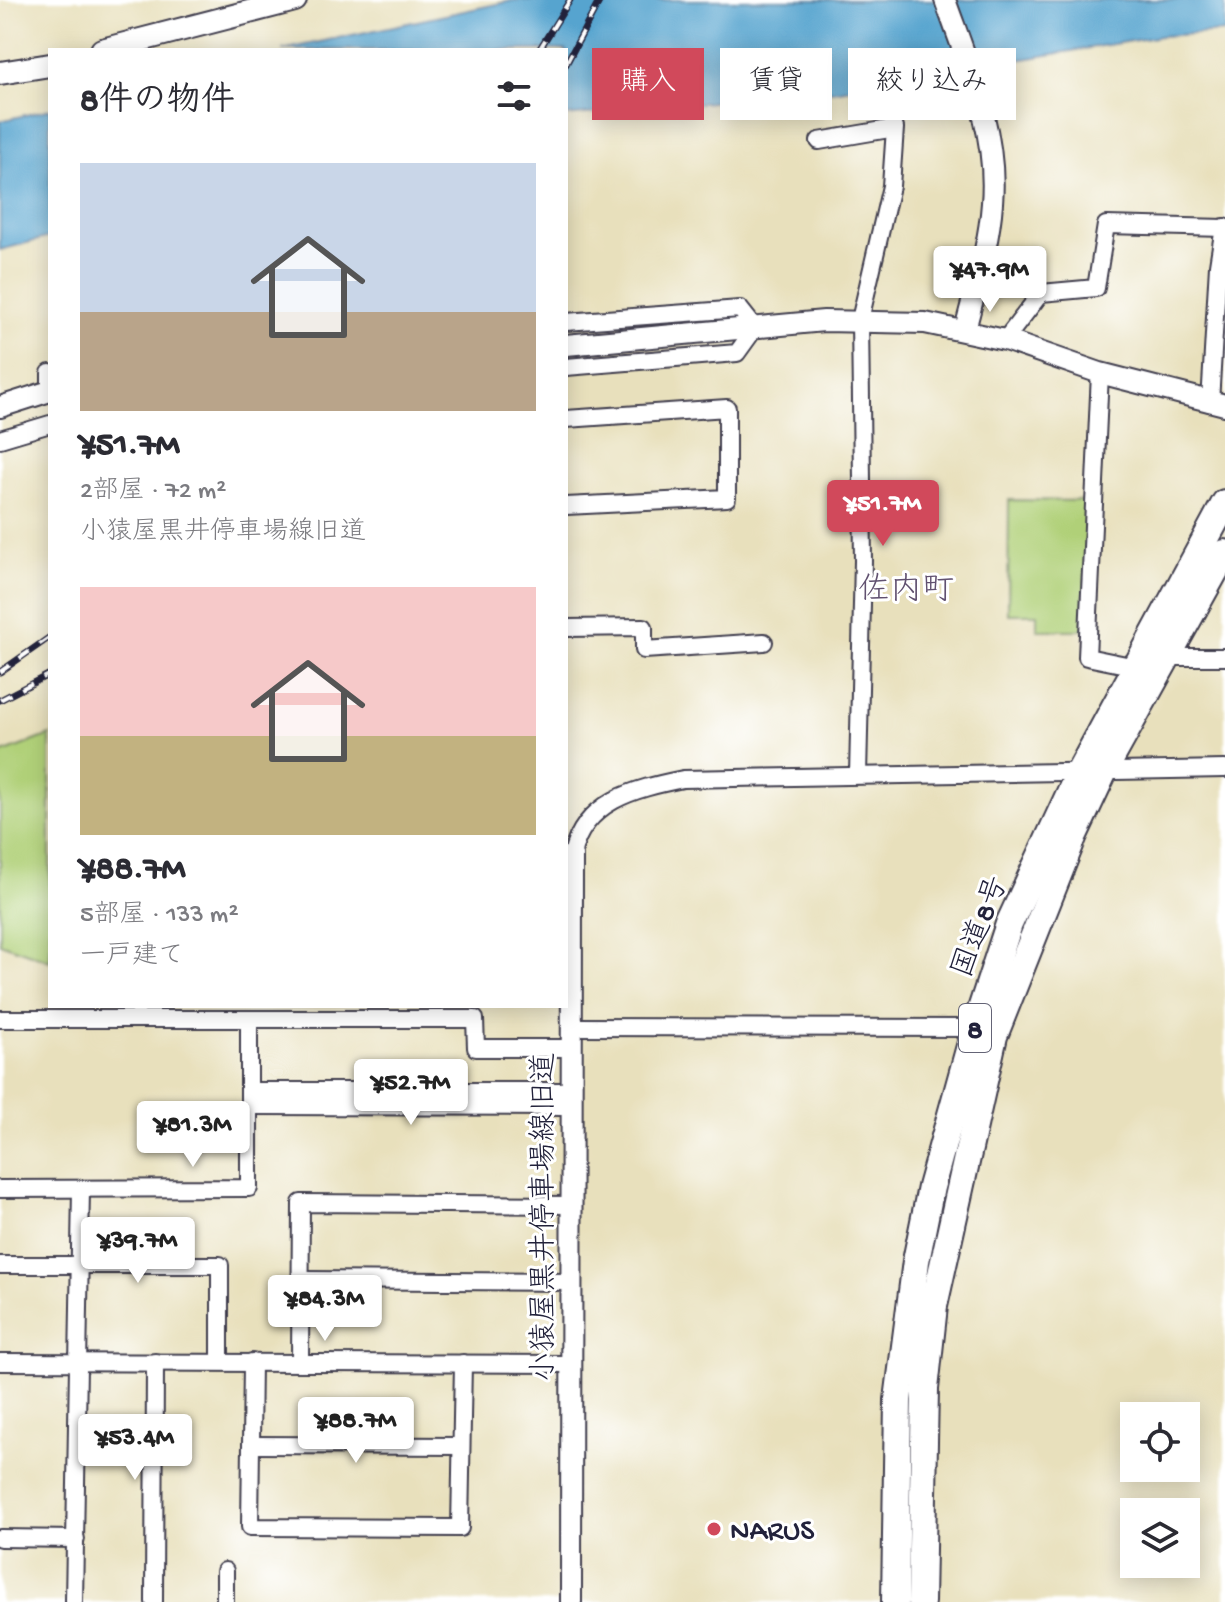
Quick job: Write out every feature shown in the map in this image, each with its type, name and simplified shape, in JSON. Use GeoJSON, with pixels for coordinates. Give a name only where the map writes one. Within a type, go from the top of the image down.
{"type":"FeatureCollection","features":[{"type":"Feature","properties":{"kind":"highway","name":"国道8号"},"geometry":{"type":"LineString","coordinates":[[921,1602],[925,1389],[934,1306],[946,1239],[994,1036],[1074,835],[1093,769],[1136,667],[1225,503]]}},
{"type":"Feature","properties":{"kind":"highway","name":"国道8号"},"geometry":{"type":"LineString","coordinates":[[895,1602],[898,1400],[914,1276],[931,1187],[975,1028],[1009,924],[1093,769],[1167,657],[1225,553]]}},
{"type":"Feature","properties":{"kind":"main road"},"geometry":{"type":"LineString","coordinates":[[110,48],[295,0]]}},
{"type":"Feature","properties":{"kind":"main road"},"geometry":{"type":"LineString","coordinates":[[0,73],[48,65]]}},
{"type":"Feature","properties":{"kind":"street"},"geometry":{"type":"LineString","coordinates":[[945,0],[976,91],[992,155],[992,204],[965,330]]}},
{"type":"Feature","properties":{"kind":"street"},"geometry":{"type":"LineString","coordinates":[[819,141],[895,128],[891,186],[860,320],[863,561],[858,775]]}},
{"type":"Feature","properties":{"kind":"street"},"geometry":{"type":"LineString","coordinates":[[568,345],[860,320],[925,323],[1005,340],[1100,373],[1218,404],[1218,265],[1225,228],[1106,225],[1096,288],[1041,293],[1005,340]]}},
{"type":"Feature","properties":{"kind":"street"},"geometry":{"type":"LineString","coordinates":[[568,322],[740,309],[755,328]]}},
{"type":"Feature","properties":{"kind":"street"},"geometry":{"type":"LineString","coordinates":[[568,367],[737,353],[755,328]]}},
{"type":"Feature","properties":{"kind":"street"},"geometry":{"type":"LineString","coordinates":[[1100,373],[1087,657],[1136,667]]}},
{"type":"Feature","properties":{"kind":"street"},"geometry":{"type":"LineString","coordinates":[[0,407],[48,391]]}},
{"type":"Feature","properties":{"kind":"street"},"geometry":{"type":"LineString","coordinates":[[568,419],[727,408],[727,498],[568,506]]}},
{"type":"Feature","properties":{"kind":"street"},"geometry":{"type":"LineString","coordinates":[[0,439],[48,425]]}},
{"type":"Feature","properties":{"kind":"street"},"geometry":{"type":"LineString","coordinates":[[568,628],[644,627],[644,650],[764,642]]}},
{"type":"Feature","properties":{"kind":"street"},"geometry":{"type":"LineString","coordinates":[[1167,657],[1225,657]]}},
{"type":"Feature","properties":{"kind":"street","name":"小猿屋黒井停車場線旧道"},"geometry":{"type":"LineString","coordinates":[[571,1602],[572,1038],[569,855],[577,833],[593,814],[652,785],[727,776],[1225,769]]}},
{"type":"Feature","properties":{"kind":"street"},"geometry":{"type":"LineString","coordinates":[[0,1019],[194,1012],[249,1019],[475,1019],[476,1048],[572,1038],[975,1028]]}},
{"type":"Feature","properties":{"kind":"street"},"geometry":{"type":"LineString","coordinates":[[0,1189],[249,1188],[249,1019]]}},
{"type":"Feature","properties":{"kind":"street"},"geometry":{"type":"LineString","coordinates":[[250,1098],[572,1099]]}},
{"type":"Feature","properties":{"kind":"street"},"geometry":{"type":"LineString","coordinates":[[74,1602],[81,1189]]}},
{"type":"Feature","properties":{"kind":"street"},"geometry":{"type":"LineString","coordinates":[[300,1363],[301,1203],[572,1205]]}},
{"type":"Feature","properties":{"kind":"street"},"geometry":{"type":"LineString","coordinates":[[0,1265],[220,1265],[220,1362]]}},
{"type":"Feature","properties":{"kind":"street"},"geometry":{"type":"LineString","coordinates":[[301,1280],[572,1282]]}},
{"type":"Feature","properties":{"kind":"street"},"geometry":{"type":"LineString","coordinates":[[0,1362],[572,1364]]}},
{"type":"Feature","properties":{"kind":"street"},"geometry":{"type":"LineString","coordinates":[[154,1602],[155,1362]]}},
{"type":"Feature","properties":{"kind":"street"},"geometry":{"type":"LineString","coordinates":[[252,1362],[250,1527],[445,1528],[460,1528],[463,1363]]}},
{"type":"Feature","properties":{"kind":"street"},"geometry":{"type":"LineString","coordinates":[[251,1445],[461,1446]]}},
{"type":"Feature","properties":{"kind":"street"},"geometry":{"type":"LineString","coordinates":[[0,1538],[76,1539]]}},
{"type":"Feature","properties":{"kind":"street"},"geometry":{"type":"LineString","coordinates":[[225,1571],[225,1602]]}},
{"type":"Feature","properties":{"kind":"green space"},"geometry":{"type":"Polygon","coordinates":[[[1009,500],[1089,501],[1083,630],[1037,630],[1037,614],[1008,614],[1009,500]]]}},
{"type":"Feature","properties":{"kind":"green space"},"geometry":{"type":"Polygon","coordinates":[[[48,736],[48,960],[0,943],[0,754],[48,736]]]}},
{"type":"Feature","properties":{"kind":"water"},"geometry":{"type":"Polygon","coordinates":[[[515,0],[1225,0],[1225,32],[1161,36],[1016,60],[1016,48],[848,48],[848,88],[832,91],[832,48],[720,48],[720,101],[704,103],[704,48],[592,48],[592,114],[568,116],[568,48],[291,48],[515,0]]]}},
{"type":"Feature","properties":{"kind":"water"},"geometry":{"type":"Polygon","coordinates":[[[48,109],[48,238],[0,250],[0,121],[48,109]]]}},
{"type":"Feature","properties":{"kind":"railway"},"geometry":{"type":"LineString","coordinates":[[540,48],[570,0]]}},
{"type":"Feature","properties":{"kind":"railway"},"geometry":{"type":"LineString","coordinates":[[568,60],[600,0]]}},
{"type":"Feature","properties":{"kind":"railway"},"geometry":{"type":"LineString","coordinates":[[0,672],[48,638]]}},
{"type":"Feature","properties":{"kind":"railway"},"geometry":{"type":"LineString","coordinates":[[0,700],[48,675]]}},
{"type":"Feature","properties":{"kind":"place","name":"NARUS"},"geometry":{"type":"Point","coordinates":[714,1529]}},
{"type":"Feature","properties":{"kind":"district","name":"佐内町"},"geometry":{"type":"Point","coordinates":[906,587]}}]}
